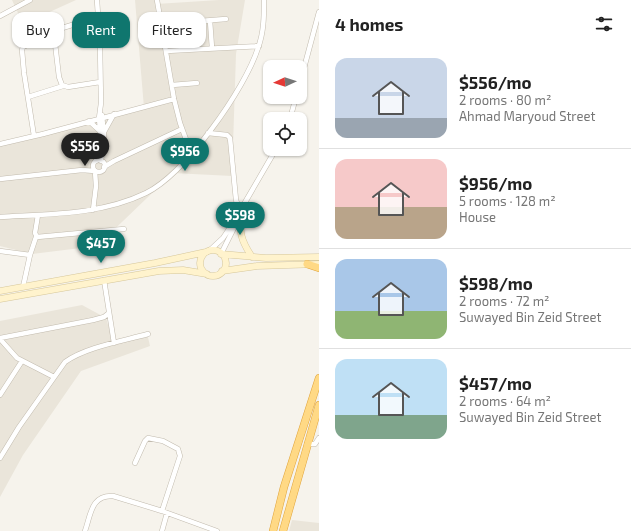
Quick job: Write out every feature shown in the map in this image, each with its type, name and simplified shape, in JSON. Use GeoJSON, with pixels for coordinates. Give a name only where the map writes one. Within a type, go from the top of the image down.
{"type":"FeatureCollection","features":[{"type":"Feature","properties":{"kind":"highway"},"geometry":{"type":"LineString","coordinates":[[307,264],[319,268]]}},
{"type":"Feature","properties":{"kind":"highway"},"geometry":{"type":"LineString","coordinates":[[273,531],[284,487],[319,378]]}},
{"type":"Feature","properties":{"kind":"highway"},"geometry":{"type":"LineString","coordinates":[[283,531],[319,406]]}},
{"type":"Feature","properties":{"kind":"main road"},"geometry":{"type":"LineString","coordinates":[[240,211],[241,237],[243,244],[252,257]]}},
{"type":"Feature","properties":{"kind":"main road"},"geometry":{"type":"LineString","coordinates":[[207,274],[200,265],[201,257],[208,251]]}},
{"type":"Feature","properties":{"kind":"main road"},"geometry":{"type":"LineString","coordinates":[[0,291],[155,264],[208,251],[217,251],[222,254],[252,257],[319,257]]}},
{"type":"Feature","properties":{"kind":"main road"},"geometry":{"type":"LineString","coordinates":[[0,299],[159,271],[183,270],[217,275],[222,271],[225,264],[222,254]]}},
{"type":"Feature","properties":{"kind":"main road"},"geometry":{"type":"LineString","coordinates":[[222,271],[258,266],[319,264]]}},
{"type":"Feature","properties":{"kind":"street"},"geometry":{"type":"LineString","coordinates":[[0,16],[30,0]]}},
{"type":"Feature","properties":{"kind":"street"},"geometry":{"type":"LineString","coordinates":[[97,0],[98,12]]}},
{"type":"Feature","properties":{"kind":"street"},"geometry":{"type":"LineString","coordinates":[[156,0],[158,12]]}},
{"type":"Feature","properties":{"kind":"street"},"geometry":{"type":"LineString","coordinates":[[0,217],[93,210],[126,201],[157,187],[177,169],[208,133],[243,82],[259,46],[263,24],[264,0]]}},
{"type":"Feature","properties":{"kind":"street"},"geometry":{"type":"LineString","coordinates":[[306,60],[319,14]]}},
{"type":"Feature","properties":{"kind":"street"},"geometry":{"type":"LineString","coordinates":[[206,21],[226,19]]}},
{"type":"Feature","properties":{"kind":"street"},"geometry":{"type":"LineString","coordinates":[[210,21],[212,48]]}},
{"type":"Feature","properties":{"kind":"street"},"geometry":{"type":"LineString","coordinates":[[166,51],[259,46]]}},
{"type":"Feature","properties":{"kind":"street"},"geometry":{"type":"LineString","coordinates":[[23,48],[22,53],[34,136]]}},
{"type":"Feature","properties":{"kind":"street"},"geometry":{"type":"LineString","coordinates":[[56,48],[60,82],[63,86]]}},
{"type":"Feature","properties":{"kind":"street"},"geometry":{"type":"LineString","coordinates":[[93,210],[103,132],[101,116],[99,48]]}},
{"type":"Feature","properties":{"kind":"street"},"geometry":{"type":"LineString","coordinates":[[165,48],[174,99],[182,129],[191,153]]}},
{"type":"Feature","properties":{"kind":"street"},"geometry":{"type":"LineString","coordinates":[[28,97],[63,86],[68,87],[100,82]]}},
{"type":"Feature","properties":{"kind":"street"},"geometry":{"type":"LineString","coordinates":[[172,85],[197,83]]}},
{"type":"Feature","properties":{"kind":"street"},"geometry":{"type":"LineString","coordinates":[[0,144],[89,121],[101,116],[174,99]]}},
{"type":"Feature","properties":{"kind":"street"},"geometry":{"type":"LineString","coordinates":[[103,132],[114,114]]}},
{"type":"Feature","properties":{"kind":"street"},"geometry":{"type":"LineString","coordinates":[[89,121],[103,132]]}},
{"type":"Feature","properties":{"kind":"street"},"geometry":{"type":"LineString","coordinates":[[98,166],[104,167],[182,129]]}},
{"type":"Feature","properties":{"kind":"street"},"geometry":{"type":"LineString","coordinates":[[208,133],[227,135],[230,138],[236,200],[240,211],[222,254]]}},
{"type":"Feature","properties":{"kind":"street"},"geometry":{"type":"LineString","coordinates":[[208,251],[228,232],[272,156]]}},
{"type":"Feature","properties":{"kind":"street"},"geometry":{"type":"LineString","coordinates":[[0,179],[82,170],[114,161]]}},
{"type":"Feature","properties":{"kind":"street"},"geometry":{"type":"LineString","coordinates":[[23,287],[30,255],[36,237],[35,233],[38,215]]}},
{"type":"Feature","properties":{"kind":"street"},"geometry":{"type":"LineString","coordinates":[[36,237],[124,229]]}},
{"type":"Feature","properties":{"kind":"street"},"geometry":{"type":"LineString","coordinates":[[0,251],[30,255]]}},
{"type":"Feature","properties":{"kind":"street"},"geometry":{"type":"LineString","coordinates":[[104,280],[114,344]]}},
{"type":"Feature","properties":{"kind":"street"},"geometry":{"type":"LineString","coordinates":[[54,377],[22,361],[14,355],[0,339],[93,320],[104,317],[109,313]]}},
{"type":"Feature","properties":{"kind":"street"},"geometry":{"type":"LineString","coordinates":[[0,458],[65,362],[72,357],[85,352],[148,334]]}},
{"type":"Feature","properties":{"kind":"street"},"geometry":{"type":"LineString","coordinates":[[0,395],[22,361]]}},
{"type":"Feature","properties":{"kind":"street"},"geometry":{"type":"LineString","coordinates":[[135,463],[145,441],[148,438],[163,441],[178,449],[180,456],[162,510]]}},
{"type":"Feature","properties":{"kind":"street"},"geometry":{"type":"LineString","coordinates":[[307,444],[315,444],[319,438]]}},
{"type":"Feature","properties":{"kind":"street"},"geometry":{"type":"LineString","coordinates":[[85,531],[96,501],[107,496],[113,496],[162,510],[201,528],[217,531]]}},
{"type":"Feature","properties":{"kind":"street"},"geometry":{"type":"LineString","coordinates":[[162,531],[167,513]]}},
{"type":"Feature","properties":{"kind":"shaded area"},"geometry":{"type":"Polygon","coordinates":[[[12,0],[76,0],[50,12],[18,12],[12,0]]]}},
{"type":"Feature","properties":{"kind":"shaded area"},"geometry":{"type":"Polygon","coordinates":[[[135,0],[156,0],[156,4],[245,0],[236,54],[232,176],[173,173],[97,246],[32,254],[0,246],[0,143],[144,108],[139,48],[206,48],[206,12],[138,12],[138,36],[135,0]]]}},
{"type":"Feature","properties":{"kind":"shaded area"},"geometry":{"type":"Polygon","coordinates":[[[82,305],[106,318],[113,341],[147,333],[150,346],[81,371],[23,455],[0,497],[0,321],[82,305]]]}},
{"type":"Feature","properties":{"kind":"shaded area"},"geometry":{"type":"Polygon","coordinates":[[[292,520],[319,523],[319,531],[289,531],[292,520]]]}}]}
